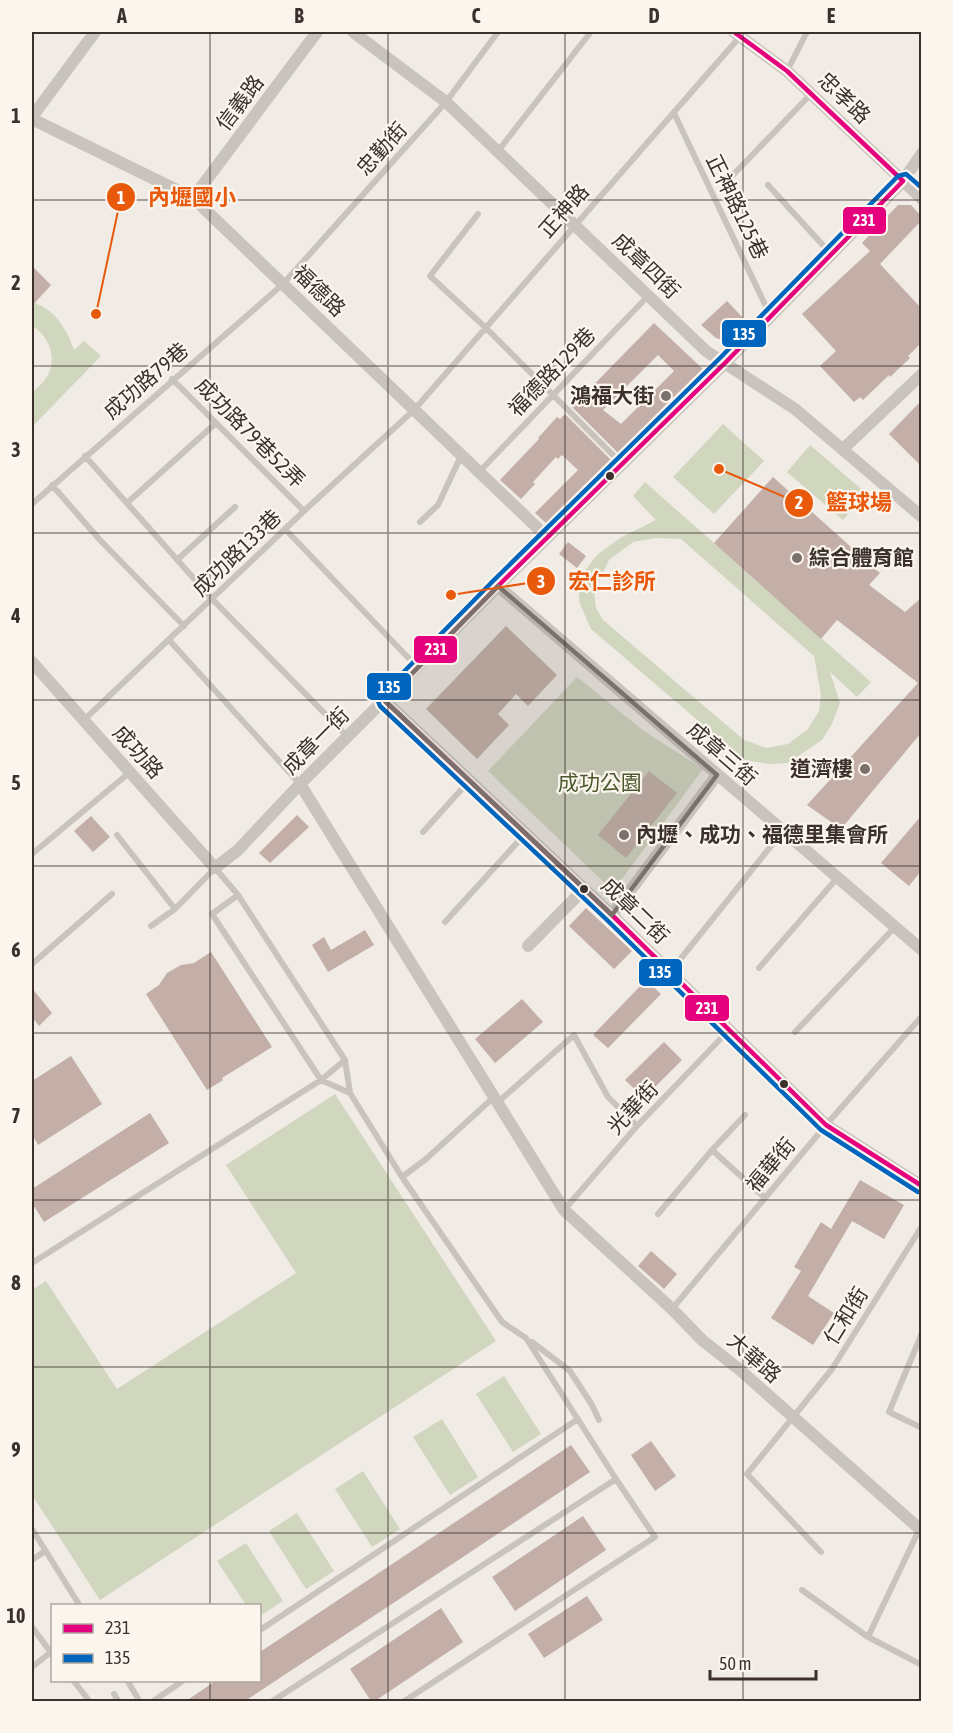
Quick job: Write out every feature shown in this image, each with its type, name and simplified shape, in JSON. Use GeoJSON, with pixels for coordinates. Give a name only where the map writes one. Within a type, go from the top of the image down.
{"type":"FeatureCollection","features":[{"type":"Feature","properties":{"kind":"street"},"geometry":{"type":"LineString","coordinates":[[32,118],[95,32]]}},
{"type":"Feature","properties":{"kind":"street","name":"信義路"},"geometry":{"type":"LineString","coordinates":[[193,198],[317,32]]}},
{"type":"Feature","properties":{"kind":"street","name":"成章四街"},"geometry":{"type":"LineString","coordinates":[[353,32],[446,102],[706,351],[795,409],[921,517]]}},
{"type":"Feature","properties":{"kind":"street","name":"忠孝路"},"geometry":{"type":"LineString","coordinates":[[740,33],[787,71],[921,200]]}},
{"type":"Feature","properties":{"kind":"street","name":"福德路"},"geometry":{"type":"LineString","coordinates":[[32,118],[193,198],[547,537]]}},
{"type":"Feature","properties":{"kind":"street","name":"成章一街"},"geometry":{"type":"LineString","coordinates":[[215,868],[238,850],[300,784],[547,537],[726,362],[903,181],[921,153]]}},
{"type":"Feature","properties":{"kind":"street"},"geometry":{"type":"LineString","coordinates":[[843,449],[921,374]]}},
{"type":"Feature","properties":{"kind":"street","name":"成章三街"},"geometry":{"type":"LineString","coordinates":[[498,586],[921,950]]}},
{"type":"Feature","properties":{"kind":"street","name":"成功路"},"geometry":{"type":"LineString","coordinates":[[33,667],[84,720],[215,868]]}},
{"type":"Feature","properties":{"kind":"street","name":"成章二街"},"geometry":{"type":"LineString","coordinates":[[385,701],[612,915],[826,1125],[921,1185]]}},
{"type":"Feature","properties":{"kind":"street"},"geometry":{"type":"LineString","coordinates":[[612,915],[717,775]]}},
{"type":"Feature","properties":{"kind":"street","name":"大華路"},"geometry":{"type":"LineString","coordinates":[[300,784],[564,1210],[702,1340],[921,1529]]}},
{"type":"Feature","properties":{"kind":"street"},"geometry":{"type":"LineString","coordinates":[[528,946],[584,889]]}},
{"type":"Feature","properties":{"kind":"lane","name":"忠勤街"},"geometry":{"type":"LineString","coordinates":[[283,284],[446,102],[498,32]]}},
{"type":"Feature","properties":{"kind":"lane"},"geometry":{"type":"LineString","coordinates":[[498,151],[589,32]]}},
{"type":"Feature","properties":{"kind":"lane"},"geometry":{"type":"LineString","coordinates":[[787,71],[807,32]]}},
{"type":"Feature","properties":{"kind":"lane","name":"正神路"},"geometry":{"type":"LineString","coordinates":[[414,410],[574,224],[674,113],[740,33]]}},
{"type":"Feature","properties":{"kind":"lane"},"geometry":{"type":"LineString","coordinates":[[731,177],[811,94]]}},
{"type":"Feature","properties":{"kind":"lane","name":"正神路125巷"},"geometry":{"type":"LineString","coordinates":[[674,113],[771,316]]}},
{"type":"Feature","properties":{"kind":"lane"},"geometry":{"type":"LineString","coordinates":[[768,184],[831,254]]}},
{"type":"Feature","properties":{"kind":"lane"},"geometry":{"type":"LineString","coordinates":[[478,214],[430,276],[554,394],[622,464]]}},
{"type":"Feature","properties":{"kind":"lane","name":"成功路79巷"},"geometry":{"type":"LineString","coordinates":[[32,504],[283,284]]}},
{"type":"Feature","properties":{"kind":"lane","name":"福德路129巷"},"geometry":{"type":"LineString","coordinates":[[478,472],[649,295]]}},
{"type":"Feature","properties":{"kind":"lane","name":"成功路79巷52弄"},"geometry":{"type":"LineString","coordinates":[[172,379],[304,511]]}},
{"type":"Feature","properties":{"kind":"lane","name":"成功路133巷"},"geometry":{"type":"LineString","coordinates":[[84,720],[414,410]]}},
{"type":"Feature","properties":{"kind":"lane"},"geometry":{"type":"LineString","coordinates":[[127,503],[216,423]]}},
{"type":"Feature","properties":{"kind":"lane"},"geometry":{"type":"LineString","coordinates":[[86,456],[213,600],[348,737]]}},
{"type":"Feature","properties":{"kind":"lane"},"geometry":{"type":"LineString","coordinates":[[420,522],[438,505],[461,456]]}},
{"type":"Feature","properties":{"kind":"lane"},"geometry":{"type":"LineString","coordinates":[[52,485],[99,539],[184,626]]}},
{"type":"Feature","properties":{"kind":"lane"},"geometry":{"type":"LineString","coordinates":[[177,560],[235,507]]}},
{"type":"Feature","properties":{"kind":"lane"},"geometry":{"type":"LineString","coordinates":[[286,530],[417,667]]}},
{"type":"Feature","properties":{"kind":"lane"},"geometry":{"type":"LineString","coordinates":[[169,640],[300,784]]}},
{"type":"Feature","properties":{"kind":"lane"},"geometry":{"type":"LineString","coordinates":[[32,854],[130,772]]}},
{"type":"Feature","properties":{"kind":"lane"},"geometry":{"type":"LineString","coordinates":[[423,832],[470,781]]}},
{"type":"Feature","properties":{"kind":"lane"},"geometry":{"type":"LineString","coordinates":[[670,972],[783,831]]}},
{"type":"Feature","properties":{"kind":"lane"},"geometry":{"type":"LineString","coordinates":[[445,922],[525,834]]}},
{"type":"Feature","properties":{"kind":"lane"},"geometry":{"type":"LineString","coordinates":[[117,835],[175,909]]}},
{"type":"Feature","properties":{"kind":"lane"},"geometry":{"type":"LineString","coordinates":[[151,926],[175,909],[215,868],[238,895],[345,1060],[350,1093],[402,1177],[502,1322],[570,1371],[599,1420]]}},
{"type":"Feature","properties":{"kind":"lane"},"geometry":{"type":"LineString","coordinates":[[759,968],[838,877]]}},
{"type":"Feature","properties":{"kind":"lane"},"geometry":{"type":"LineString","coordinates":[[32,964],[112,894]]}},
{"type":"Feature","properties":{"kind":"lane"},"geometry":{"type":"LineString","coordinates":[[238,895],[212,914],[321,1080],[350,1093]]}},
{"type":"Feature","properties":{"kind":"lane"},"geometry":{"type":"LineString","coordinates":[[795,1032],[895,927]]}},
{"type":"Feature","properties":{"kind":"lane","name":"福華街"},"geometry":{"type":"LineString","coordinates":[[672,1310],[826,1125],[921,1016]]}},
{"type":"Feature","properties":{"kind":"lane","name":"光華街"},"geometry":{"type":"LineString","coordinates":[[564,1210],[637,1126],[729,1030]]}},
{"type":"Feature","properties":{"kind":"lane"},"geometry":{"type":"LineString","coordinates":[[402,1177],[573,1035],[608,1097],[637,1126]]}},
{"type":"Feature","properties":{"kind":"lane"},"geometry":{"type":"LineString","coordinates":[[32,1261],[321,1080],[345,1060]]}},
{"type":"Feature","properties":{"kind":"lane"},"geometry":{"type":"LineString","coordinates":[[658,1214],[712,1150],[745,1116]]}},
{"type":"Feature","properties":{"kind":"lane"},"geometry":{"type":"LineString","coordinates":[[712,1150],[765,1198]]}},
{"type":"Feature","properties":{"kind":"lane","name":"仁和街"},"geometry":{"type":"LineString","coordinates":[[821,1552],[747,1474],[832,1369],[921,1226]]}},
{"type":"Feature","properties":{"kind":"lane"},"geometry":{"type":"LineString","coordinates":[[921,1333],[889,1412],[921,1428]]}},
{"type":"Feature","properties":{"kind":"lane"},"geometry":{"type":"LineString","coordinates":[[403,1701],[655,1537],[526,1338]]}},
{"type":"Feature","properties":{"kind":"lane"},"geometry":{"type":"LineString","coordinates":[[261,1629],[578,1419]]}},
{"type":"Feature","properties":{"kind":"lane"},"geometry":{"type":"LineString","coordinates":[[271,1701],[616,1479]]}},
{"type":"Feature","properties":{"kind":"lane"},"geometry":{"type":"LineString","coordinates":[[32,1529],[79,1604]]}},
{"type":"Feature","properties":{"kind":"lane"},"geometry":{"type":"LineString","coordinates":[[868,1637],[921,1529]]}},
{"type":"Feature","properties":{"kind":"lane"},"geometry":{"type":"LineString","coordinates":[[32,1560],[45,1551]]}},
{"type":"Feature","properties":{"kind":"lane"},"geometry":{"type":"LineString","coordinates":[[802,1590],[868,1637],[921,1665]]}},
{"type":"Feature","properties":{"kind":"lane"},"geometry":{"type":"LineString","coordinates":[[32,1627],[51,1652]]}},
{"type":"Feature","properties":{"kind":"lane"},"geometry":{"type":"LineString","coordinates":[[32,1667],[51,1654]]}},
{"type":"Feature","properties":{"kind":"lane"},"geometry":{"type":"LineString","coordinates":[[75,1682],[90,1701]]}},
{"type":"Feature","properties":{"kind":"lane"},"geometry":{"type":"LineString","coordinates":[[128,1682],[140,1701]]}},
{"type":"Feature","properties":{"kind":"lane"},"geometry":{"type":"LineString","coordinates":[[152,1701],[181,1682]]}},
{"type":"Feature","properties":{"kind":"lane"},"geometry":{"type":"LineString","coordinates":[[114,1694],[119,1701]]}},
{"type":"Feature","properties":{"kind":"highlighted area"},"geometry":{"type":"Polygon","coordinates":[[[498,586],[717,775],[612,915],[385,701],[498,586]]]}},
{"type":"Feature","properties":{"kind":"green space"},"geometry":{"type":"Polygon","coordinates":[[[32,302],[54,315],[67,334],[74,350],[84,341],[101,356],[32,427],[30,405],[32,397],[48,375],[52,361],[47,341],[32,326],[32,302]]]}},
{"type":"Feature","properties":{"kind":"green space"},"geometry":{"type":"Polygon","coordinates":[[[723,424],[764,461],[714,514],[673,477],[723,424]]]}},
{"type":"Feature","properties":{"kind":"green space"},"geometry":{"type":"Polygon","coordinates":[[[810,445],[866,493],[843,520],[787,472],[810,445]]]}},
{"type":"Feature","properties":{"kind":"green space"},"geometry":{"type":"Polygon","coordinates":[[[645,482],[871,682],[857,697],[830,672],[840,703],[832,724],[822,740],[788,763],[769,764],[744,760],[591,629],[580,604],[577,581],[597,555],[620,538],[656,520],[633,496],[645,482]],[[657,538],[633,542],[609,560],[594,592],[596,608],[603,620],[744,740],[766,748],[788,744],[808,729],[819,711],[821,695],[814,656],[681,539],[657,538]]]}},
{"type":"Feature","properties":{"kind":"green space","name":"成功公園"},"geometry":{"type":"Polygon","coordinates":[[[577,677],[644,731],[703,769],[613,891],[488,771],[577,677]]]}},
{"type":"Feature","properties":{"kind":"green space"},"geometry":{"type":"Polygon","coordinates":[[[335,1094],[496,1341],[100,1600],[32,1495],[32,1290],[46,1281],[117,1389],[296,1273],[226,1165],[335,1094]]]}},
{"type":"Feature","properties":{"kind":"green space"},"geometry":{"type":"Polygon","coordinates":[[[504,1376],[541,1434],[513,1452],[476,1394],[504,1376]]]}},
{"type":"Feature","properties":{"kind":"green space"},"geometry":{"type":"Polygon","coordinates":[[[442,1419],[478,1477],[450,1495],[413,1437],[442,1419]]]}},
{"type":"Feature","properties":{"kind":"green space"},"geometry":{"type":"Polygon","coordinates":[[[363,1471],[400,1529],[372,1547],[335,1489],[363,1471]]]}},
{"type":"Feature","properties":{"kind":"green space"},"geometry":{"type":"Polygon","coordinates":[[[297,1513],[334,1571],[306,1589],[269,1531],[297,1513]]]}},
{"type":"Feature","properties":{"kind":"green space"},"geometry":{"type":"Polygon","coordinates":[[[246,1543],[283,1601],[261,1615],[261,1604],[245,1604],[217,1561],[246,1543]]]}},
{"type":"Feature","properties":{"kind":"building"},"geometry":{"type":"Polygon","coordinates":[[[898,205],[911,205],[921,216],[921,221],[880,264],[921,308],[921,343],[908,356],[910,358],[890,377],[889,375],[863,400],[860,397],[854,402],[820,366],[836,351],[802,314],[870,251],[862,243],[898,205]]]}},
{"type":"Feature","properties":{"kind":"building"},"geometry":{"type":"Polygon","coordinates":[[[32,266],[51,285],[32,306],[32,266]]]}},
{"type":"Feature","properties":{"kind":"building"},"geometry":{"type":"Polygon","coordinates":[[[727,301],[746,321],[728,338],[722,340],[716,338],[701,325],[727,301]]]}},
{"type":"Feature","properties":{"kind":"building","name":"鴻福大街"},"geometry":{"type":"Polygon","coordinates":[[[654,323],[705,371],[620,455],[572,407],[654,323]],[[658,355],[603,410],[621,424],[674,371],[658,355]]]}},
{"type":"Feature","properties":{"kind":"building"},"geometry":{"type":"Polygon","coordinates":[[[921,401],[921,466],[889,434],[921,401]]]}},
{"type":"Feature","properties":{"kind":"building","name":"鴻福大街"},"geometry":{"type":"Polygon","coordinates":[[[565,414],[613,462],[548,525],[535,513],[578,470],[562,455],[558,459],[556,457],[521,499],[500,480],[557,417],[560,419],[565,414]]]}},
{"type":"Feature","properties":{"kind":"building"},"geometry":{"type":"Polygon","coordinates":[[[773,477],[880,573],[869,585],[905,612],[921,598],[921,733],[841,829],[807,805],[918,683],[837,620],[821,639],[714,543],[773,477]]]}},
{"type":"Feature","properties":{"kind":"building"},"geometry":{"type":"Polygon","coordinates":[[[568,542],[586,556],[577,568],[559,554],[568,542]]]}},
{"type":"Feature","properties":{"kind":"building"},"geometry":{"type":"Polygon","coordinates":[[[506,626],[557,675],[528,706],[516,694],[498,714],[509,725],[477,759],[426,709],[506,626]]]}},
{"type":"Feature","properties":{"kind":"building"},"geometry":{"type":"Polygon","coordinates":[[[649,771],[677,793],[626,858],[598,835],[649,771]]]}},
{"type":"Feature","properties":{"kind":"building"},"geometry":{"type":"Polygon","coordinates":[[[297,815],[309,827],[270,863],[259,853],[297,815]]]}},
{"type":"Feature","properties":{"kind":"building"},"geometry":{"type":"Polygon","coordinates":[[[91,816],[110,837],[93,852],[74,831],[91,816]]]}},
{"type":"Feature","properties":{"kind":"building"},"geometry":{"type":"Polygon","coordinates":[[[921,816],[921,871],[909,886],[881,863],[921,816]]]}},
{"type":"Feature","properties":{"kind":"building"},"geometry":{"type":"Polygon","coordinates":[[[586,908],[632,951],[614,969],[569,926],[586,908]]]}},
{"type":"Feature","properties":{"kind":"building"},"geometry":{"type":"Polygon","coordinates":[[[365,930],[374,945],[328,972],[312,945],[324,937],[331,950],[365,930]]]}},
{"type":"Feature","properties":{"kind":"building"},"geometry":{"type":"Polygon","coordinates":[[[211,952],[272,1047],[207,1090],[146,994],[159,985],[167,973],[181,965],[194,963],[211,952]]]}},
{"type":"Feature","properties":{"kind":"building"},"geometry":{"type":"Polygon","coordinates":[[[646,980],[661,994],[608,1048],[593,1035],[646,980]]]}},
{"type":"Feature","properties":{"kind":"building"},"geometry":{"type":"Polygon","coordinates":[[[32,988],[52,1013],[39,1026],[32,1017],[32,988]]]}},
{"type":"Feature","properties":{"kind":"building"},"geometry":{"type":"Polygon","coordinates":[[[522,999],[543,1022],[495,1063],[475,1039],[522,999]]]}},
{"type":"Feature","properties":{"kind":"building"},"geometry":{"type":"Polygon","coordinates":[[[664,1042],[682,1060],[644,1098],[625,1080],[664,1042]]]}},
{"type":"Feature","properties":{"kind":"building"},"geometry":{"type":"Polygon","coordinates":[[[71,1056],[102,1104],[38,1145],[32,1134],[32,1081],[71,1056]]]}},
{"type":"Feature","properties":{"kind":"building"},"geometry":{"type":"Polygon","coordinates":[[[150,1113],[169,1143],[44,1222],[32,1203],[32,1189],[150,1113]]]}},
{"type":"Feature","properties":{"kind":"building"},"geometry":{"type":"Polygon","coordinates":[[[860,1180],[904,1205],[884,1239],[852,1221],[808,1296],[834,1313],[813,1345],[771,1318],[801,1271],[794,1267],[821,1222],[831,1229],[860,1180]]]}},
{"type":"Feature","properties":{"kind":"building"},"geometry":{"type":"Polygon","coordinates":[[[651,1251],[677,1274],[664,1289],[638,1266],[651,1251]]]}},
{"type":"Feature","properties":{"kind":"building"},"geometry":{"type":"Polygon","coordinates":[[[651,1441],[676,1476],[655,1491],[631,1455],[651,1441]]]}},
{"type":"Feature","properties":{"kind":"building"},"geometry":{"type":"Polygon","coordinates":[[[571,1445],[590,1472],[245,1701],[186,1701],[214,1682],[261,1682],[261,1651],[571,1445]]]}},
{"type":"Feature","properties":{"kind":"building"},"geometry":{"type":"Polygon","coordinates":[[[583,1516],[606,1550],[515,1611],[492,1577],[583,1516]]]}},
{"type":"Feature","properties":{"kind":"building"},"geometry":{"type":"Polygon","coordinates":[[[587,1596],[603,1620],[544,1658],[528,1634],[587,1596]]]}},
{"type":"Feature","properties":{"kind":"building"},"geometry":{"type":"Polygon","coordinates":[[[441,1608],[463,1642],[375,1701],[371,1701],[350,1669],[441,1608]]]}},
{"type":"Feature","properties":{"kind":"transit line","name":"231"},"geometry":{"type":"LineString","coordinates":[[734,32],[787,71],[903,181],[726,362],[498,586],[385,701],[612,915],[826,1125],[922,1186]]}},
{"type":"Feature","properties":{"kind":"transit line","name":"135"},"geometry":{"type":"LineString","coordinates":[[918,1192],[821,1130],[607,920],[380,706],[378,701],[380,696],[493,581],[721,357],[898,176],[906,174],[922,188]]}},
{"type":"Feature","properties":{"kind":"place","name":"內壢國小"},"geometry":{"type":"Point","coordinates":[96,314]}},
{"type":"Feature","properties":{"kind":"place","name":"鴻福大街"},"geometry":{"type":"Point","coordinates":[666,396]}},
{"type":"Feature","properties":{"kind":"place","name":"籃球場"},"geometry":{"type":"Point","coordinates":[719,469]}},
{"type":"Feature","properties":{"kind":"place","name":"綜合體育館"},"geometry":{"type":"Point","coordinates":[797,558]}},
{"type":"Feature","properties":{"kind":"place","name":"宏仁診所"},"geometry":{"type":"Point","coordinates":[451,595]}},
{"type":"Feature","properties":{"kind":"place","name":"道濟樓"},"geometry":{"type":"Point","coordinates":[865,769]}},
{"type":"Feature","properties":{"kind":"place","name":"內壢、成功、福德里集會所"},"geometry":{"type":"Point","coordinates":[624,835]}}]}
